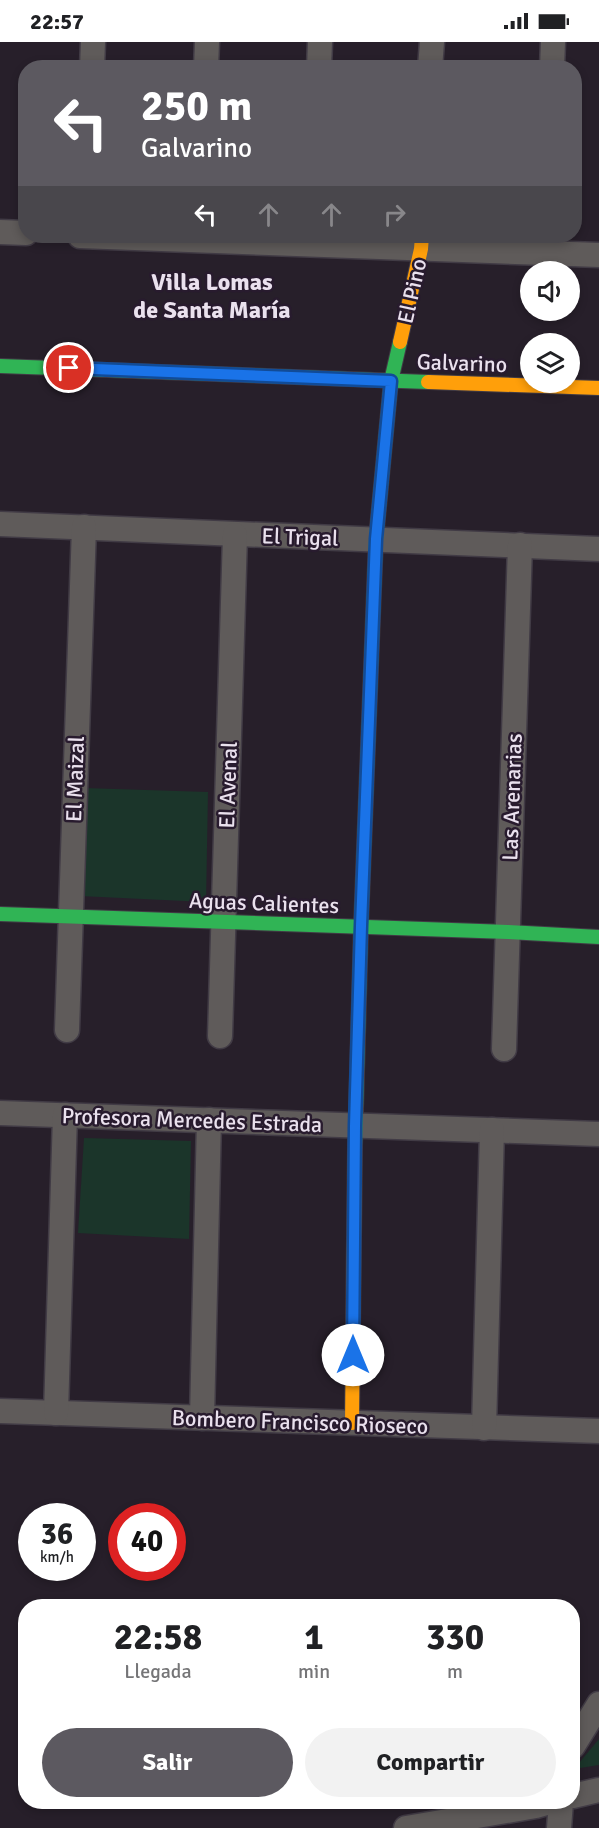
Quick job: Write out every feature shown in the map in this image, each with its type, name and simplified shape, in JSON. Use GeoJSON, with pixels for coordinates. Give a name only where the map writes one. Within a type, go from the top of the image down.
{"type":"FeatureCollection","features":[{"type":"Feature","properties":{"kind":"street"},"geometry":{"type":"LineString","coordinates":[[92,60],[93,42]]}},
{"type":"Feature","properties":{"kind":"street"},"geometry":{"type":"LineString","coordinates":[[206,60],[207,42]]}},
{"type":"Feature","properties":{"kind":"street"},"geometry":{"type":"LineString","coordinates":[[319,60],[320,42]]}},
{"type":"Feature","properties":{"kind":"street"},"geometry":{"type":"LineString","coordinates":[[431,60],[432,42]]}},
{"type":"Feature","properties":{"kind":"street"},"geometry":{"type":"LineString","coordinates":[[552,60],[553,42]]}},
{"type":"Feature","properties":{"kind":"street"},"geometry":{"type":"LineString","coordinates":[[0,232],[18,233]]}},
{"type":"Feature","properties":{"kind":"street","name":"El Pino"},"geometry":{"type":"LineString","coordinates":[[352,1424],[355,1126],[376,539],[391,381],[422,243]]}},
{"type":"Feature","properties":{"kind":"street"},"geometry":{"type":"LineString","coordinates":[[484,243],[546,244],[599,255]]}},
{"type":"Feature","properties":{"kind":"street","name":"Galvarino"},"geometry":{"type":"LineString","coordinates":[[0,366],[599,388]]}},
{"type":"Feature","properties":{"kind":"street","name":"El Trigal"},"geometry":{"type":"LineString","coordinates":[[0,524],[599,549]]}},
{"type":"Feature","properties":{"kind":"street","name":"El Maizal"},"geometry":{"type":"LineString","coordinates":[[67,1030],[84,527]]}},
{"type":"Feature","properties":{"kind":"street","name":"El Avenal"},"geometry":{"type":"LineString","coordinates":[[220,1036],[235,535]]}},
{"type":"Feature","properties":{"kind":"street","name":"Las Arenarias"},"geometry":{"type":"LineString","coordinates":[[504,1049],[520,545]]}},
{"type":"Feature","properties":{"kind":"street","name":"Aguas Calientes"},"geometry":{"type":"LineString","coordinates":[[0,914],[361,926],[599,937]]}},
{"type":"Feature","properties":{"kind":"street","name":"Profesora Mercedes Estrada"},"geometry":{"type":"LineString","coordinates":[[0,1113],[599,1134]]}},
{"type":"Feature","properties":{"kind":"street"},"geometry":{"type":"LineString","coordinates":[[56,1413],[65,1115]]}},
{"type":"Feature","properties":{"kind":"street"},"geometry":{"type":"LineString","coordinates":[[202,1418],[209,1120]]}},
{"type":"Feature","properties":{"kind":"street"},"geometry":{"type":"LineString","coordinates":[[484,1428],[492,1130]]}},
{"type":"Feature","properties":{"kind":"street","name":"Bombero Francisco Rioseco"},"geometry":{"type":"LineString","coordinates":[[0,1411],[599,1431]]}},
{"type":"Feature","properties":{"kind":"street"},"geometry":{"type":"LineString","coordinates":[[580,1735],[599,1704]]}},
{"type":"Feature","properties":{"kind":"street"},"geometry":{"type":"LineString","coordinates":[[580,1794],[599,1790]]}},
{"type":"Feature","properties":{"kind":"street"},"geometry":{"type":"LineString","coordinates":[[415,1827],[510,1809]]}},
{"type":"Feature","properties":{"kind":"street"},"geometry":{"type":"LineString","coordinates":[[559,1828],[560,1809]]}},
{"type":"Feature","properties":{"kind":"green space"},"geometry":{"type":"Polygon","coordinates":[[[84,788],[208,792],[206,902],[80,896],[84,788]]]}},
{"type":"Feature","properties":{"kind":"green space"},"geometry":{"type":"Polygon","coordinates":[[[84,1138],[191,1141],[189,1239],[78,1233],[84,1138]]]}},
{"type":"Feature","properties":{"kind":"green space"},"geometry":{"type":"Polygon","coordinates":[[[599,1739],[599,1765],[580,1768],[580,1762],[599,1739]]]}},
{"type":"Feature","properties":{"kind":"traffic: fast"},"geometry":{"type":"LineString","coordinates":[[355,1146],[376,539],[391,381],[400,342]]}},
{"type":"Feature","properties":{"kind":"traffic: fast"},"geometry":{"type":"LineString","coordinates":[[0,366],[428,382]]}},
{"type":"Feature","properties":{"kind":"traffic: fast"},"geometry":{"type":"LineString","coordinates":[[0,914],[599,937]]}},
{"type":"Feature","properties":{"kind":"traffic: slow"},"geometry":{"type":"LineString","coordinates":[[400,342],[421,243]]}},
{"type":"Feature","properties":{"kind":"traffic: slow"},"geometry":{"type":"LineString","coordinates":[[428,382],[599,388]]}},
{"type":"Feature","properties":{"kind":"traffic: slow"},"geometry":{"type":"LineString","coordinates":[[352,1423],[355,1146]]}},
{"type":"Feature","properties":{"kind":"district","name":"Villa Lomas de Santa María"},"geometry":{"type":"Point","coordinates":[212,296]}},
{"type":"Feature","properties":{"kind":"route"},"geometry":{"type":"LineString","coordinates":[[69,368],[391,381],[376,539],[355,1126],[353,1355]]}}]}
